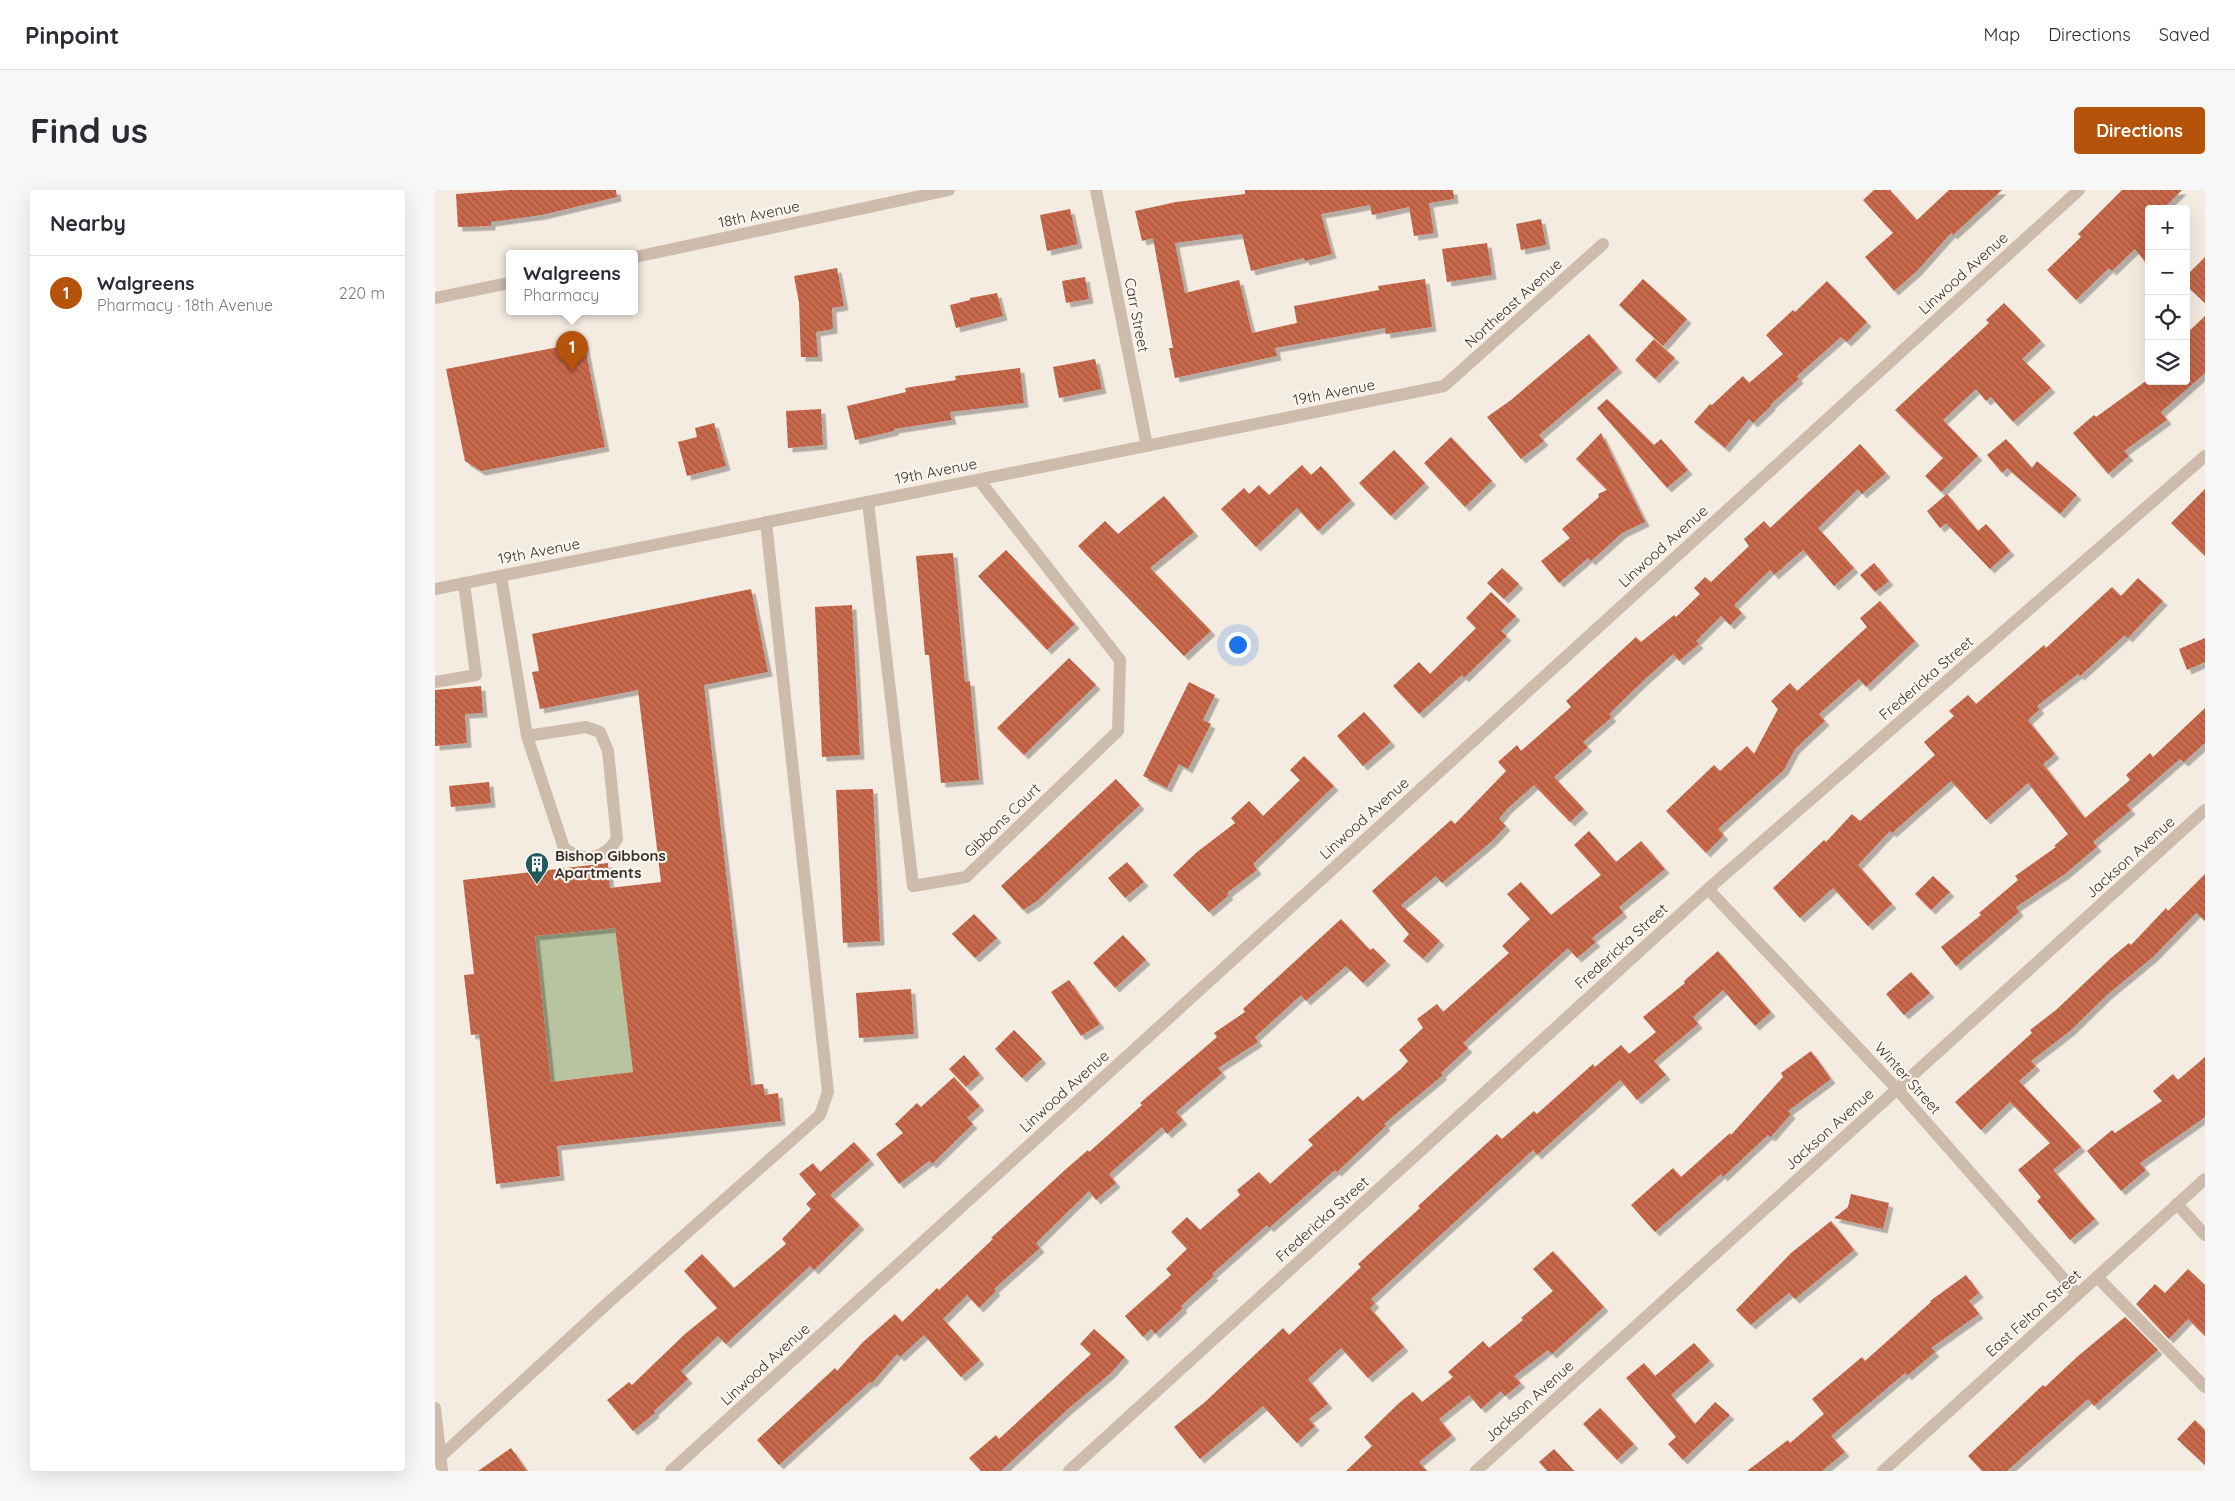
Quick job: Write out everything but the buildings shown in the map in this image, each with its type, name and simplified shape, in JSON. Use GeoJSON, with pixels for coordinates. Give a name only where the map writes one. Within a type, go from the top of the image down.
{"type":"FeatureCollection","features":[{"type":"Feature","properties":{"kind":"street","name":"18th Avenue"},"geometry":{"type":"LineString","coordinates":[[638,256],[949,190]]}},
{"type":"Feature","properties":{"kind":"street","name":"Carr Street"},"geometry":{"type":"LineString","coordinates":[[1096,190],[1147,446]]}},
{"type":"Feature","properties":{"kind":"street","name":"Linwood Avenue"},"geometry":{"type":"LineString","coordinates":[[671,1471],[2079,190]]}},
{"type":"Feature","properties":{"kind":"street","name":"Northeast Avenue"},"geometry":{"type":"LineString","coordinates":[[1444,386],[1603,244]]}},
{"type":"Feature","properties":{"kind":"street"},"geometry":{"type":"LineString","coordinates":[[435,298],[506,284]]}},
{"type":"Feature","properties":{"kind":"street","name":"19th Avenue"},"geometry":{"type":"LineString","coordinates":[[435,589],[1444,386]]}},
{"type":"Feature","properties":{"kind":"street","name":"Fredericka Street"},"geometry":{"type":"LineString","coordinates":[[1069,1471],[1708,889],[2205,456]]}},
{"type":"Feature","properties":{"kind":"street","name":"Gibbons Court"},"geometry":{"type":"LineString","coordinates":[[868,502],[913,886],[966,877],[1119,731],[1120,660],[979,480]]}},
{"type":"Feature","properties":{"kind":"street"},"geometry":{"type":"LineString","coordinates":[[440,1457],[610,1301],[820,1115],[828,1092],[766,522]]}},
{"type":"Feature","properties":{"kind":"street"},"geometry":{"type":"LineString","coordinates":[[501,576],[527,736],[564,848],[574,856],[594,857],[610,850],[617,839],[608,751],[600,732],[586,726],[527,736]]}},
{"type":"Feature","properties":{"kind":"street"},"geometry":{"type":"LineString","coordinates":[[435,682],[476,675],[463,583]]}},
{"type":"Feature","properties":{"kind":"street","name":"Jackson Avenue"},"geometry":{"type":"LineString","coordinates":[[1476,1471],[2205,810]]}},
{"type":"Feature","properties":{"kind":"street","name":"Winter Street"},"geometry":{"type":"LineString","coordinates":[[1708,889],[1897,1089],[2077,1294]]}},
{"type":"Feature","properties":{"kind":"street","name":"East Felton Street"},"geometry":{"type":"LineString","coordinates":[[1883,1471],[2205,1179]]}},
{"type":"Feature","properties":{"kind":"street"},"geometry":{"type":"LineString","coordinates":[[2177,1204],[2205,1235]]}},
{"type":"Feature","properties":{"kind":"street"},"geometry":{"type":"LineString","coordinates":[[2097,1276],[2205,1387]]}},
{"type":"Feature","properties":{"kind":"street"},"geometry":{"type":"LineString","coordinates":[[435,1408],[442,1471]]}},
{"type":"Feature","properties":{"kind":"green space"},"geometry":{"type":"Polygon","coordinates":[[[615,928],[633,1072],[551,1082],[535,936],[615,928]]]}},
{"type":"Feature","properties":{"kind":"place","name":"Walgreens"},"geometry":{"type":"Point","coordinates":[572,372]}},
{"type":"Feature","properties":{"kind":"place","name":"Bishop Gibbons Apartments"},"geometry":{"type":"Point","coordinates":[537,885]}}]}
